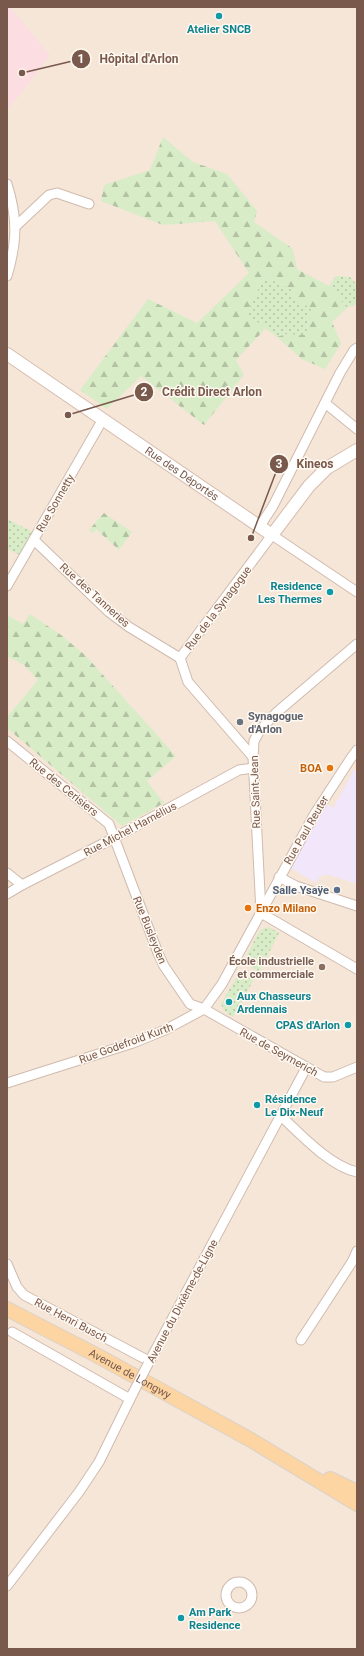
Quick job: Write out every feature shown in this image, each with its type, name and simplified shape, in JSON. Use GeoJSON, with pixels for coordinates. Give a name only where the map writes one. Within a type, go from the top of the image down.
{"type":"FeatureCollection","features":[{"type":"Feature","properties":{"kind":"main road","name":"Rue des Déportés"},"geometry":{"type":"LineString","coordinates":[[7,354],[272,535]]}},
{"type":"Feature","properties":{"kind":"main road"},"geometry":{"type":"LineString","coordinates":[[272,535],[309,486],[327,468],[357,450]]}},
{"type":"Feature","properties":{"kind":"main road","name":"Avenue de Longwy"},"geometry":{"type":"LineString","coordinates":[[7,1309],[98,1356],[251,1440]]}},
{"type":"Feature","properties":{"kind":"main road"},"geometry":{"type":"LineString","coordinates":[[251,1440],[357,1492]]}},
{"type":"Feature","properties":{"kind":"main road"},"geometry":{"type":"LineString","coordinates":[[251,1440],[357,1504]]}},
{"type":"Feature","properties":{"kind":"street"},"geometry":{"type":"LineString","coordinates":[[7,184],[16,226],[15,244],[7,276]]}},
{"type":"Feature","properties":{"kind":"street"},"geometry":{"type":"LineString","coordinates":[[16,226],[49,195],[57,193],[89,204]]}},
{"type":"Feature","properties":{"kind":"street"},"geometry":{"type":"LineString","coordinates":[[260,526],[273,506],[341,370],[357,348]]}},
{"type":"Feature","properties":{"kind":"street"},"geometry":{"type":"LineString","coordinates":[[325,403],[357,429]]}},
{"type":"Feature","properties":{"kind":"street","name":"Rue Sonnetty"},"geometry":{"type":"LineString","coordinates":[[7,586],[103,419]]}},
{"type":"Feature","properties":{"kind":"street"},"geometry":{"type":"LineString","coordinates":[[273,506],[274,512],[286,515]]}},
{"type":"Feature","properties":{"kind":"street","name":"Rue des Déportés"},"geometry":{"type":"LineString","coordinates":[[272,535],[357,592]]}},
{"type":"Feature","properties":{"kind":"street","name":"Rue de la Synagogue"},"geometry":{"type":"LineString","coordinates":[[253,757],[188,682],[180,658],[272,535]]}},
{"type":"Feature","properties":{"kind":"street","name":"Rue des Tanneries"},"geometry":{"type":"LineString","coordinates":[[34,540],[109,612],[129,627],[180,658]]}},
{"type":"Feature","properties":{"kind":"street","name":"Rue Saint-Jean"},"geometry":{"type":"LineString","coordinates":[[261,913],[253,757],[254,741],[260,730],[276,713],[357,644]]}},
{"type":"Feature","properties":{"kind":"street","name":"Rue des Cerisiers"},"geometry":{"type":"LineString","coordinates":[[7,741],[109,824],[114,838]]}},
{"type":"Feature","properties":{"kind":"street","name":"Rue Paul Reuter"},"geometry":{"type":"LineString","coordinates":[[261,913],[279,877],[314,815],[357,750]]}},
{"type":"Feature","properties":{"kind":"street","name":"Rue Michel Hamélius"},"geometry":{"type":"LineString","coordinates":[[7,894],[239,770],[254,768]]}},
{"type":"Feature","properties":{"kind":"street","name":"Rue Busleyden"},"geometry":{"type":"LineString","coordinates":[[114,838],[164,966],[190,1004],[204,1009]]}},
{"type":"Feature","properties":{"kind":"street"},"geometry":{"type":"LineString","coordinates":[[7,873],[22,885]]}},
{"type":"Feature","properties":{"kind":"street"},"geometry":{"type":"LineString","coordinates":[[279,877],[296,886],[357,906]]}},
{"type":"Feature","properties":{"kind":"street"},"geometry":{"type":"LineString","coordinates":[[261,913],[357,968]]}},
{"type":"Feature","properties":{"kind":"street","name":"Rue Godefroid Kurth"},"geometry":{"type":"LineString","coordinates":[[7,1083],[133,1043],[165,1030],[204,1009],[222,984],[261,913]]}},
{"type":"Feature","properties":{"kind":"street","name":"Rue de Seymerich"},"geometry":{"type":"LineString","coordinates":[[204,1009],[324,1077],[333,1077],[357,1067]]}},
{"type":"Feature","properties":{"kind":"street","name":"Avenue du Dixième-de-Ligne"},"geometry":{"type":"LineString","coordinates":[[7,1586],[83,1486],[99,1462],[149,1362],[306,1068]]}},
{"type":"Feature","properties":{"kind":"street"},"geometry":{"type":"LineString","coordinates":[[281,1116],[327,1156],[346,1170],[357,1172]]}},
{"type":"Feature","properties":{"kind":"street"},"geometry":{"type":"LineString","coordinates":[[301,1340],[352,1262],[357,1251]]}},
{"type":"Feature","properties":{"kind":"street","name":"Rue Henri Busch"},"geometry":{"type":"LineString","coordinates":[[7,1264],[17,1288],[24,1295],[149,1362]]}},
{"type":"Feature","properties":{"kind":"street"},"geometry":{"type":"LineString","coordinates":[[12,1332],[132,1396]]}},
{"type":"Feature","properties":{"kind":"shaded area"},"geometry":{"type":"Polygon","coordinates":[[[7,7],[357,7],[357,1649],[7,1649],[7,7]]]}},
{"type":"Feature","properties":{"kind":"shaded area"},"geometry":{"type":"Polygon","coordinates":[[[7,7],[10,7],[50,55],[7,110],[7,7]]]}},
{"type":"Feature","properties":{"kind":"shaded area"},"geometry":{"type":"Polygon","coordinates":[[[354,770],[357,770],[357,884],[326,874],[323,877],[321,875],[316,883],[289,867],[326,804],[333,808],[354,770]]]}},
{"type":"Feature","properties":{"kind":"green space"},"geometry":{"type":"Polygon","coordinates":[[[163,137],[193,162],[227,174],[257,211],[254,222],[293,249],[297,269],[329,286],[347,308],[332,322],[341,343],[325,369],[302,359],[277,337],[286,334],[306,335],[311,308],[296,301],[290,288],[264,277],[246,314],[266,328],[236,360],[244,375],[204,425],[141,376],[107,409],[80,390],[148,299],[197,323],[249,273],[215,221],[163,225],[101,201],[104,185],[150,170],[163,137]]]}},
{"type":"Feature","properties":{"kind":"green space"},"geometry":{"type":"Polygon","coordinates":[[[336,276],[350,277],[357,285],[357,304],[347,308],[329,286],[336,276]]]}},
{"type":"Feature","properties":{"kind":"green space"},"geometry":{"type":"Polygon","coordinates":[[[264,277],[290,288],[317,304],[341,343],[325,369],[302,359],[277,337],[246,314],[264,277]]]}},
{"type":"Feature","properties":{"kind":"green space"},"geometry":{"type":"Polygon","coordinates":[[[104,513],[132,532],[119,550],[96,529],[93,533],[89,530],[104,513]]]}},
{"type":"Feature","properties":{"kind":"green space"},"geometry":{"type":"Polygon","coordinates":[[[7,519],[37,534],[20,555],[7,549],[7,519]]]}},
{"type":"Feature","properties":{"kind":"green space"},"geometry":{"type":"Polygon","coordinates":[[[30,614],[61,635],[85,655],[176,756],[147,781],[164,803],[122,826],[7,728],[7,717],[38,680],[24,665],[7,656],[7,615],[23,624],[30,614]]]}},
{"type":"Feature","properties":{"kind":"green space"},"geometry":{"type":"Polygon","coordinates":[[[269,927],[279,933],[259,972],[243,962],[260,930],[269,927]]]}},
{"type":"Feature","properties":{"kind":"green space"},"geometry":{"type":"Polygon","coordinates":[[[240,971],[254,979],[233,1017],[224,1011],[221,1004],[240,971]]]}},
{"type":"Feature","properties":{"kind":"place","name":"Atelier SNCB"},"geometry":{"type":"Point","coordinates":[219,16]}},
{"type":"Feature","properties":{"kind":"place","name":"Hôpital d'Arlon"},"geometry":{"type":"Point","coordinates":[22,73]}},
{"type":"Feature","properties":{"kind":"place","name":"Crédit Direct Arlon"},"geometry":{"type":"Point","coordinates":[68,415]}},
{"type":"Feature","properties":{"kind":"place","name":"Kineos"},"geometry":{"type":"Point","coordinates":[251,538]}},
{"type":"Feature","properties":{"kind":"place","name":"Residence Les Thermes"},"geometry":{"type":"Point","coordinates":[330,592]}},
{"type":"Feature","properties":{"kind":"place","name":"Synagogue d'Arlon"},"geometry":{"type":"Point","coordinates":[240,722]}},
{"type":"Feature","properties":{"kind":"place","name":"BOA"},"geometry":{"type":"Point","coordinates":[330,768]}},
{"type":"Feature","properties":{"kind":"place","name":"Salle Ysaÿe"},"geometry":{"type":"Point","coordinates":[337,890]}},
{"type":"Feature","properties":{"kind":"place","name":"Enzo Milano"},"geometry":{"type":"Point","coordinates":[248,908]}},
{"type":"Feature","properties":{"kind":"place","name":"École industrielle et commerciale"},"geometry":{"type":"Point","coordinates":[322,967]}},
{"type":"Feature","properties":{"kind":"place","name":"Aux Chasseurs Ardennais"},"geometry":{"type":"Point","coordinates":[229,1002]}},
{"type":"Feature","properties":{"kind":"place","name":"CPAS d'Arlon"},"geometry":{"type":"Point","coordinates":[348,1025]}},
{"type":"Feature","properties":{"kind":"place","name":"Résidence Le Dix-Neuf"},"geometry":{"type":"Point","coordinates":[257,1105]}},
{"type":"Feature","properties":{"kind":"place","name":"Am Park Residence"},"geometry":{"type":"Point","coordinates":[181,1618]}}]}
